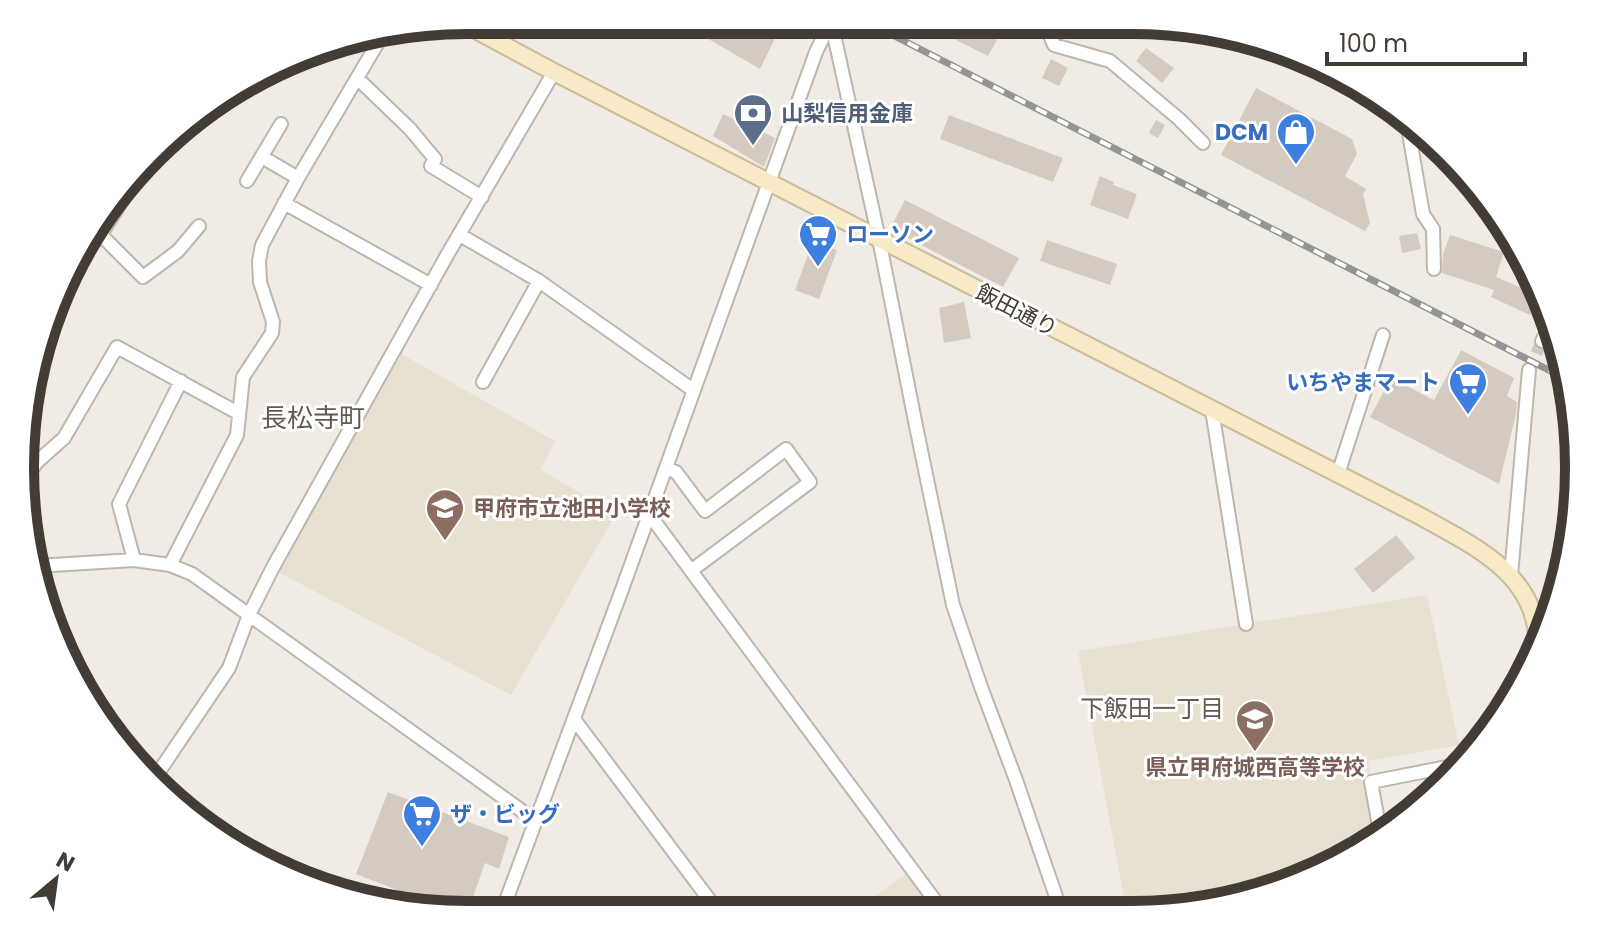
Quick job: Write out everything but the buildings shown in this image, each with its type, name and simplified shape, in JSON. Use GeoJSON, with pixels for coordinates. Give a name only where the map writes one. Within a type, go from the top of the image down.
{"type":"FeatureCollection","features":[{"type":"Feature","properties":{"kind":"main road","name":"飯田通り"},"geometry":{"type":"LineString","coordinates":[[483,34],[1422,517],[1490,556],[1511,575],[1527,598],[1536,622]]}},
{"type":"Feature","properties":{"kind":"street"},"geometry":{"type":"LineString","coordinates":[[506,901],[825,34]]}},
{"type":"Feature","properties":{"kind":"street"},"geometry":{"type":"LineString","coordinates":[[834,34],[953,605],[1058,901]]}},
{"type":"Feature","properties":{"kind":"street"},"geometry":{"type":"LineString","coordinates":[[1049,34],[1054,45],[1110,61],[1203,143]]}},
{"type":"Feature","properties":{"kind":"street"},"geometry":{"type":"LineString","coordinates":[[170,565],[237,435],[243,377],[272,333],[273,322],[260,282],[262,245],[377,43]]}},
{"type":"Feature","properties":{"kind":"street"},"geometry":{"type":"LineString","coordinates":[[159,772],[229,668],[249,615],[272,569],[554,72]]}},
{"type":"Feature","properties":{"kind":"street"},"geometry":{"type":"LineString","coordinates":[[357,78],[410,129],[435,159],[431,166],[482,197]]}},
{"type":"Feature","properties":{"kind":"street"},"geometry":{"type":"LineString","coordinates":[[247,181],[281,124]]}},
{"type":"Feature","properties":{"kind":"street"},"geometry":{"type":"LineString","coordinates":[[1409,136],[1423,214],[1433,229],[1434,269]]}},
{"type":"Feature","properties":{"kind":"street"},"geometry":{"type":"LineString","coordinates":[[262,157],[298,178]]}},
{"type":"Feature","properties":{"kind":"street"},"geometry":{"type":"LineString","coordinates":[[284,203],[431,285]]}},
{"type":"Feature","properties":{"kind":"street"},"geometry":{"type":"LineString","coordinates":[[102,236],[143,277],[178,251],[199,226]]}},
{"type":"Feature","properties":{"kind":"street"},"geometry":{"type":"LineString","coordinates":[[460,235],[539,281],[693,390]]}},
{"type":"Feature","properties":{"kind":"street"},"geometry":{"type":"LineString","coordinates":[[483,382],[539,281]]}},
{"type":"Feature","properties":{"kind":"street"},"geometry":{"type":"LineString","coordinates":[[1338,474],[1383,335]]}},
{"type":"Feature","properties":{"kind":"street"},"geometry":{"type":"LineString","coordinates":[[1542,341],[1544,336]]}},
{"type":"Feature","properties":{"kind":"street"},"geometry":{"type":"LineString","coordinates":[[34,466],[64,438],[117,347],[238,413]]}},
{"type":"Feature","properties":{"kind":"street"},"geometry":{"type":"LineString","coordinates":[[1511,575],[1529,370]]}},
{"type":"Feature","properties":{"kind":"street"},"geometry":{"type":"LineString","coordinates":[[134,560],[119,504],[181,381]]}},
{"type":"Feature","properties":{"kind":"street"},"geometry":{"type":"LineString","coordinates":[[1212,410],[1246,624]]}},
{"type":"Feature","properties":{"kind":"street"},"geometry":{"type":"LineString","coordinates":[[666,468],[676,472],[705,511],[786,449],[810,482],[692,570]]}},
{"type":"Feature","properties":{"kind":"street"},"geometry":{"type":"LineString","coordinates":[[649,514],[935,901]]}},
{"type":"Feature","properties":{"kind":"street"},"geometry":{"type":"LineString","coordinates":[[45,565],[134,560],[170,565],[192,574],[536,821]]}},
{"type":"Feature","properties":{"kind":"street"},"geometry":{"type":"LineString","coordinates":[[574,719],[710,901]]}},
{"type":"Feature","properties":{"kind":"street"},"geometry":{"type":"LineString","coordinates":[[1378,823],[1371,782],[1444,768]]}},
{"type":"Feature","properties":{"kind":"shaded area","name":"甲府市立池田小学校"},"geometry":{"type":"Polygon","coordinates":[[[396,351],[555,441],[541,470],[616,514],[511,695],[276,571],[396,351]]]}},
{"type":"Feature","properties":{"kind":"shaded area","name":"県立甲府城西高等学校"},"geometry":{"type":"Polygon","coordinates":[[[1427,595],[1459,745],[1368,761],[1379,823],[1323,856],[1271,878],[1216,893],[1125,901],[1078,651],[1427,595]]]}},
{"type":"Feature","properties":{"kind":"shaded area"},"geometry":{"type":"Polygon","coordinates":[[[913,869],[936,901],[868,901],[913,869]]]}},
{"type":"Feature","properties":{"kind":"tunnel"},"geometry":{"type":"LineString","coordinates":[[1529,370],[1542,341]]}},
{"type":"Feature","properties":{"kind":"railway"},"geometry":{"type":"LineString","coordinates":[[890,34],[1555,373]]}},
{"type":"Feature","properties":{"kind":"place","name":"山梨信用金庫"},"geometry":{"type":"Point","coordinates":[753,147]}},
{"type":"Feature","properties":{"kind":"place","name":"DCM"},"geometry":{"type":"Point","coordinates":[1296,166]}},
{"type":"Feature","properties":{"kind":"place","name":"ローソン"},"geometry":{"type":"Point","coordinates":[818,268]}},
{"type":"Feature","properties":{"kind":"place","name":"いちやまマート"},"geometry":{"type":"Point","coordinates":[1468,416]}},
{"type":"Feature","properties":{"kind":"place","name":"甲府市立池田小学校"},"geometry":{"type":"Point","coordinates":[445,542]}},
{"type":"Feature","properties":{"kind":"place","name":"県立甲府城西高等学校"},"geometry":{"type":"Point","coordinates":[1255,753]}},
{"type":"Feature","properties":{"kind":"place","name":"ザ・ビッグ"},"geometry":{"type":"Point","coordinates":[422,848]}},
{"type":"Feature","properties":{"kind":"district","name":"長松寺町"},"geometry":{"type":"Point","coordinates":[313,418]}},
{"type":"Feature","properties":{"kind":"district","name":"下飯田一丁目"},"geometry":{"type":"Point","coordinates":[1152,709]}}]}
